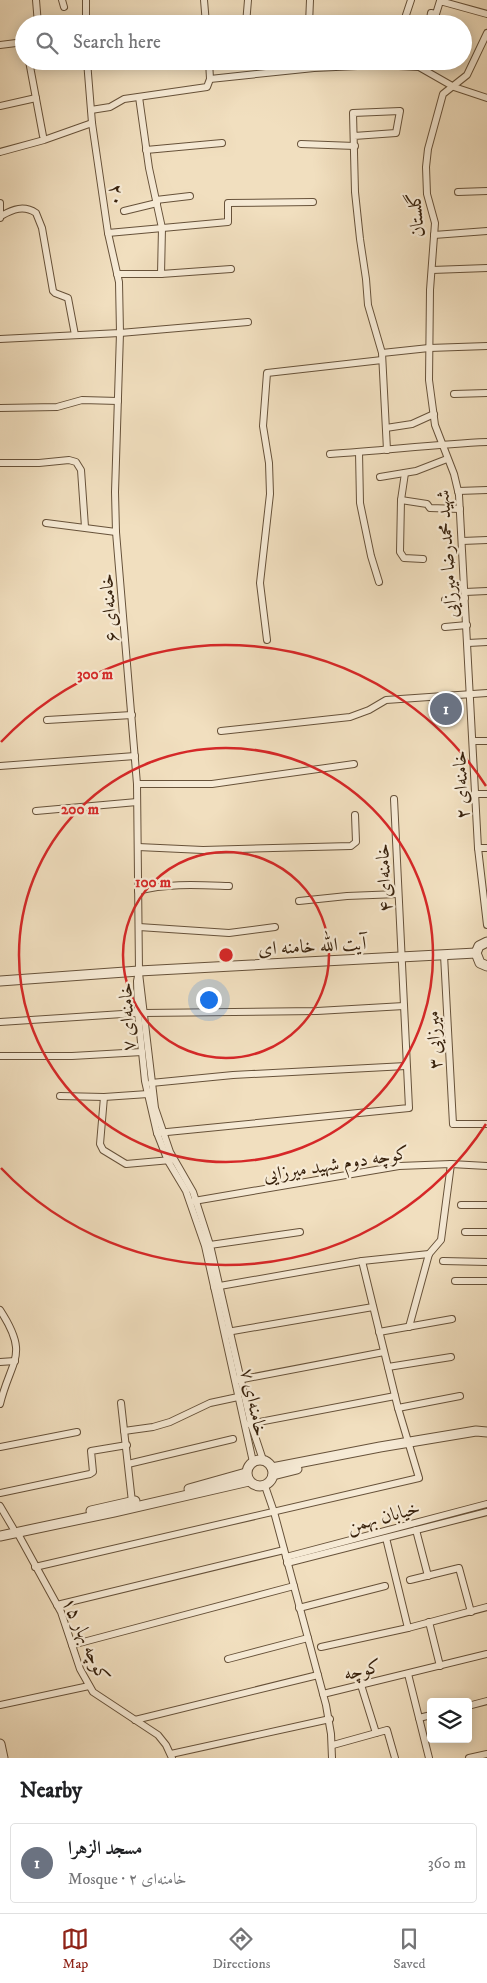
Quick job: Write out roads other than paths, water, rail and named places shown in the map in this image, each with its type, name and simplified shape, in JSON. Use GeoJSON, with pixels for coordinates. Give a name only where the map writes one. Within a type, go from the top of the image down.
{"type":"FeatureCollection","features":[{"type":"Feature","properties":{"kind":"street"},"geometry":{"type":"LineString","coordinates":[[36,0],[37,15]]}},
{"type":"Feature","properties":{"kind":"street"},"geometry":{"type":"LineString","coordinates":[[86,0],[86,15]]}},
{"type":"Feature","properties":{"kind":"street"},"geometry":{"type":"LineString","coordinates":[[204,0],[205,15]]}},
{"type":"Feature","properties":{"kind":"street"},"geometry":{"type":"LineString","coordinates":[[247,15],[248,0]]}},
{"type":"Feature","properties":{"kind":"street"},"geometry":{"type":"LineString","coordinates":[[309,15],[310,0]]}},
{"type":"Feature","properties":{"kind":"street"},"geometry":{"type":"LineString","coordinates":[[406,15],[411,0]]}},
{"type":"Feature","properties":{"kind":"street"},"geometry":{"type":"LineString","coordinates":[[431,15],[432,12],[436,14],[440,1],[487,14]]}},
{"type":"Feature","properties":{"kind":"street","name":"گلستان"},"geometry":{"type":"LineString","coordinates":[[472,64],[487,33]]}},
{"type":"Feature","properties":{"kind":"street"},"geometry":{"type":"LineString","coordinates":[[0,45],[15,43]]}},
{"type":"Feature","properties":{"kind":"street"},"geometry":{"type":"LineString","coordinates":[[31,70],[43,136]]}},
{"type":"Feature","properties":{"kind":"street","name":"۲۰"},"geometry":{"type":"LineString","coordinates":[[88,70],[92,123],[108,233],[117,274],[120,333]]}},
{"type":"Feature","properties":{"kind":"street"},"geometry":{"type":"LineString","coordinates":[[91,110],[110,107],[124,98],[207,88],[210,79],[210,70]]}},
{"type":"Feature","properties":{"kind":"street"},"geometry":{"type":"LineString","coordinates":[[210,79],[276,70]]}},
{"type":"Feature","properties":{"kind":"street"},"geometry":{"type":"LineString","coordinates":[[429,70],[454,87],[487,98]]}},
{"type":"Feature","properties":{"kind":"street","name":"گلستان"},"geometry":{"type":"LineString","coordinates":[[429,348],[435,223],[427,194],[426,167],[428,149],[443,94],[454,87],[467,75],[469,70]]}},
{"type":"Feature","properties":{"kind":"street"},"geometry":{"type":"LineString","coordinates":[[139,97],[146,150],[162,228],[161,274]]}},
{"type":"Feature","properties":{"kind":"street"},"geometry":{"type":"LineString","coordinates":[[0,106],[36,98]]}},
{"type":"Feature","properties":{"kind":"street"},"geometry":{"type":"LineString","coordinates":[[354,136],[396,133],[400,111],[353,113],[355,192],[368,305],[382,356],[387,450]]}},
{"type":"Feature","properties":{"kind":"street"},"geometry":{"type":"LineString","coordinates":[[0,152],[44,140],[92,123]]}},
{"type":"Feature","properties":{"kind":"street"},"geometry":{"type":"LineString","coordinates":[[146,150],[222,144]]}},
{"type":"Feature","properties":{"kind":"street"},"geometry":{"type":"LineString","coordinates":[[301,144],[355,146]]}},
{"type":"Feature","properties":{"kind":"street"},"geometry":{"type":"LineString","coordinates":[[458,192],[487,191]]}},
{"type":"Feature","properties":{"kind":"street"},"geometry":{"type":"LineString","coordinates":[[124,211],[190,196]]}},
{"type":"Feature","properties":{"kind":"street"},"geometry":{"type":"LineString","coordinates":[[108,233],[228,222],[228,203],[313,202]]}},
{"type":"Feature","properties":{"kind":"street"},"geometry":{"type":"LineString","coordinates":[[0,203],[1,217],[9,212],[24,208],[36,213],[42,228],[53,291],[68,298],[75,335]]}},
{"type":"Feature","properties":{"kind":"street"},"geometry":{"type":"LineString","coordinates":[[434,234],[487,231]]}},
{"type":"Feature","properties":{"kind":"street"},"geometry":{"type":"LineString","coordinates":[[432,270],[487,268]]}},
{"type":"Feature","properties":{"kind":"street"},"geometry":{"type":"LineString","coordinates":[[117,274],[161,274],[231,269]]}},
{"type":"Feature","properties":{"kind":"street"},"geometry":{"type":"LineString","coordinates":[[0,339],[120,333],[248,322]]}},
{"type":"Feature","properties":{"kind":"street","name":"خامنه‌ای ۶"},"geometry":{"type":"LineString","coordinates":[[120,333],[116,532],[137,784],[139,971]]}},
{"type":"Feature","properties":{"kind":"street"},"geometry":{"type":"LineString","coordinates":[[267,640],[260,583],[270,494],[270,463],[263,426],[267,373],[429,348],[487,346]]}},
{"type":"Feature","properties":{"kind":"street","name":"شهید محمدرضا میرزایی"},"geometry":{"type":"LineString","coordinates":[[429,348],[430,380],[435,424],[454,474],[458,491],[468,642]]}},
{"type":"Feature","properties":{"kind":"street"},"geometry":{"type":"LineString","coordinates":[[454,394],[487,393]]}},
{"type":"Feature","properties":{"kind":"street"},"geometry":{"type":"LineString","coordinates":[[0,408],[57,407],[82,400],[118,401]]}},
{"type":"Feature","properties":{"kind":"street"},"geometry":{"type":"LineString","coordinates":[[386,428],[412,424],[434,414]]}},
{"type":"Feature","properties":{"kind":"street"},"geometry":{"type":"LineString","coordinates":[[330,454],[387,450],[442,443],[487,442]]}},
{"type":"Feature","properties":{"kind":"street"},"geometry":{"type":"LineString","coordinates":[[359,452],[360,503],[371,556],[379,582]]}},
{"type":"Feature","properties":{"kind":"street"},"geometry":{"type":"LineString","coordinates":[[380,477],[405,473],[448,459]]}},
{"type":"Feature","properties":{"kind":"street"},"geometry":{"type":"LineString","coordinates":[[0,463],[39,463],[69,460],[76,462],[81,470],[85,527]]}},
{"type":"Feature","properties":{"kind":"street"},"geometry":{"type":"LineString","coordinates":[[405,473],[401,500],[401,556],[404,558],[423,559]]}},
{"type":"Feature","properties":{"kind":"street"},"geometry":{"type":"LineString","coordinates":[[458,491],[487,490]]}},
{"type":"Feature","properties":{"kind":"street"},"geometry":{"type":"LineString","coordinates":[[401,500],[427,504],[430,508],[460,509]]}},
{"type":"Feature","properties":{"kind":"street"},"geometry":{"type":"LineString","coordinates":[[46,523],[116,532]]}},
{"type":"Feature","properties":{"kind":"street"},"geometry":{"type":"LineString","coordinates":[[462,541],[487,540]]}},
{"type":"Feature","properties":{"kind":"street"},"geometry":{"type":"LineString","coordinates":[[445,600],[487,591]]}},
{"type":"Feature","properties":{"kind":"street"},"geometry":{"type":"LineString","coordinates":[[445,626],[467,625]]}},
{"type":"Feature","properties":{"kind":"street"},"geometry":{"type":"LineString","coordinates":[[468,642],[487,642]]}},
{"type":"Feature","properties":{"kind":"street","name":"خامنه‌ای ۲"},"geometry":{"type":"LineString","coordinates":[[468,642],[478,848],[486,900],[487,925]]}},
{"type":"Feature","properties":{"kind":"street"},"geometry":{"type":"LineString","coordinates":[[221,732],[350,717],[369,710],[386,700],[487,693]]}},
{"type":"Feature","properties":{"kind":"street"},"geometry":{"type":"LineString","coordinates":[[47,720],[132,715]]}},
{"type":"Feature","properties":{"kind":"street"},"geometry":{"type":"LineString","coordinates":[[473,741],[487,741]]}},
{"type":"Feature","properties":{"kind":"street"},"geometry":{"type":"LineString","coordinates":[[0,766],[135,756]]}},
{"type":"Feature","properties":{"kind":"street"},"geometry":{"type":"LineString","coordinates":[[137,784],[212,784],[354,764]]}},
{"type":"Feature","properties":{"kind":"street"},"geometry":{"type":"LineString","coordinates":[[475,794],[487,794]]}},
{"type":"Feature","properties":{"kind":"street","name":"خامنه‌ای ۴"},"geometry":{"type":"LineString","coordinates":[[160,1132],[409,1108],[394,799]]}},
{"type":"Feature","properties":{"kind":"street"},"geometry":{"type":"LineString","coordinates":[[36,811],[137,802]]}},
{"type":"Feature","properties":{"kind":"street"},"geometry":{"type":"LineString","coordinates":[[138,847],[203,850],[351,846],[356,842],[355,815]]}},
{"type":"Feature","properties":{"kind":"street"},"geometry":{"type":"LineString","coordinates":[[478,848],[487,848]]}},
{"type":"Feature","properties":{"kind":"street"},"geometry":{"type":"LineString","coordinates":[[138,891],[172,885],[229,886]]}},
{"type":"Feature","properties":{"kind":"street"},"geometry":{"type":"LineString","coordinates":[[299,901],[347,896],[398,894]]}},
{"type":"Feature","properties":{"kind":"street"},"geometry":{"type":"LineString","coordinates":[[139,927],[228,933],[276,927]]}},
{"type":"Feature","properties":{"kind":"street"},"geometry":{"type":"LineString","coordinates":[[487,942],[479,946],[476,954],[480,963],[487,966]]}},
{"type":"Feature","properties":{"kind":"street","name":"آیت الله خامنه ای"},"geometry":{"type":"LineString","coordinates":[[0,981],[401,956],[476,954]]}},
{"type":"Feature","properties":{"kind":"street","name":"میرزایی ۳"},"geometry":{"type":"LineString","coordinates":[[444,956],[453,1124],[487,1124]]}},
{"type":"Feature","properties":{"kind":"street","name":"خامنه‌ای ۷"},"geometry":{"type":"LineString","coordinates":[[139,971],[142,1052],[148,1094],[171,1160],[185,1176],[217,1286]]}},
{"type":"Feature","properties":{"kind":"street"},"geometry":{"type":"LineString","coordinates":[[0,1022],[141,1013],[317,1012],[404,1006]]}},
{"type":"Feature","properties":{"kind":"street","name":"خامنه‌ای ۷"},"geometry":{"type":"LineString","coordinates":[[141,1013],[160,1132]]}},
{"type":"Feature","properties":{"kind":"street"},"geometry":{"type":"LineString","coordinates":[[0,1056],[72,1056],[142,1052]]}},
{"type":"Feature","properties":{"kind":"street"},"geometry":{"type":"LineString","coordinates":[[151,1083],[233,1075],[406,1066]]}},
{"type":"Feature","properties":{"kind":"street"},"geometry":{"type":"LineString","coordinates":[[60,1096],[104,1098],[148,1094]]}},
{"type":"Feature","properties":{"kind":"street"},"geometry":{"type":"LineString","coordinates":[[104,1098],[100,1144],[104,1150],[126,1164],[171,1160]]}},
{"type":"Feature","properties":{"kind":"street"},"geometry":{"type":"LineString","coordinates":[[409,1326],[429,1254],[441,1240],[451,1164]]}},
{"type":"Feature","properties":{"kind":"street","name":"کوچه دوم شهید میرزایی"},"geometry":{"type":"LineString","coordinates":[[193,1201],[399,1166],[451,1164],[487,1166]]}},
{"type":"Feature","properties":{"kind":"street","name":"خامنه‌ای ۷"},"geometry":{"type":"LineString","coordinates":[[193,1201],[210,1245],[217,1286],[248,1425],[253,1462]]}},
{"type":"Feature","properties":{"kind":"street"},"geometry":{"type":"LineString","coordinates":[[462,1205],[487,1205]]}},
{"type":"Feature","properties":{"kind":"street"},"geometry":{"type":"LineString","coordinates":[[210,1245],[300,1232]]}},
{"type":"Feature","properties":{"kind":"street"},"geometry":{"type":"LineString","coordinates":[[465,1232],[487,1232]]}},
{"type":"Feature","properties":{"kind":"street"},"geometry":{"type":"LineString","coordinates":[[217,1286],[362,1261],[429,1254]]}},
{"type":"Feature","properties":{"kind":"street"},"geometry":{"type":"LineString","coordinates":[[35,1567],[419,1478],[398,1408],[362,1261]]}},
{"type":"Feature","properties":{"kind":"street"},"geometry":{"type":"LineString","coordinates":[[443,1261],[487,1262]]}},
{"type":"Feature","properties":{"kind":"street"},"geometry":{"type":"LineString","coordinates":[[455,1281],[487,1281]]}},
{"type":"Feature","properties":{"kind":"street"},"geometry":{"type":"LineString","coordinates":[[227,1332],[373,1307]]}},
{"type":"Feature","properties":{"kind":"street"},"geometry":{"type":"LineString","coordinates":[[0,1310],[10,1325],[16,1339],[17,1356],[0,1401]]}},
{"type":"Feature","properties":{"kind":"street"},"geometry":{"type":"LineString","coordinates":[[379,1332],[452,1319]]}},
{"type":"Feature","properties":{"kind":"street"},"geometry":{"type":"LineString","coordinates":[[238,1380],[384,1352]]}},
{"type":"Feature","properties":{"kind":"street"},"geometry":{"type":"LineString","coordinates":[[388,1367],[451,1357]]}},
{"type":"Feature","properties":{"kind":"street"},"geometry":{"type":"LineString","coordinates":[[0,1362],[15,1361]]}},
{"type":"Feature","properties":{"kind":"street","name":"خامنه‌ای ۷"},"geometry":{"type":"LineString","coordinates":[[238,1380],[238,1397],[263,1460]]}},
{"type":"Feature","properties":{"kind":"street"},"geometry":{"type":"LineString","coordinates":[[248,1425],[395,1396]]}},
{"type":"Feature","properties":{"kind":"street"},"geometry":{"type":"LineString","coordinates":[[398,1408],[460,1396]]}},
{"type":"Feature","properties":{"kind":"street"},"geometry":{"type":"LineString","coordinates":[[124,1430],[153,1427],[170,1422],[210,1403],[238,1397]]}},
{"type":"Feature","properties":{"kind":"street"},"geometry":{"type":"LineString","coordinates":[[121,1403],[132,1502]]}},
{"type":"Feature","properties":{"kind":"street"},"geometry":{"type":"LineString","coordinates":[[273,1471],[340,1460],[476,1431],[487,1432]]}},
{"type":"Feature","properties":{"kind":"street"},"geometry":{"type":"LineString","coordinates":[[0,1447],[77,1432]]}},
{"type":"Feature","properties":{"kind":"street"},"geometry":{"type":"LineString","coordinates":[[409,1445],[474,1436],[487,1437]]}},
{"type":"Feature","properties":{"kind":"street"},"geometry":{"type":"LineString","coordinates":[[128,1464],[233,1439]]}},
{"type":"Feature","properties":{"kind":"street"},"geometry":{"type":"LineString","coordinates":[[0,1493],[90,1474],[93,1472],[91,1451],[127,1444]]}},
{"type":"Feature","properties":{"kind":"street"},"geometry":{"type":"LineString","coordinates":[[263,1460],[268,1463],[273,1471],[270,1481],[264,1486],[254,1486],[248,1477],[248,1466],[253,1462],[263,1460]]}},
{"type":"Feature","properties":{"kind":"street"},"geometry":{"type":"LineString","coordinates":[[0,1536],[15,1530],[132,1502],[248,1477]]}},
{"type":"Feature","properties":{"kind":"street"},"geometry":{"type":"LineString","coordinates":[[0,1531],[15,1530],[248,1477]]}},
{"type":"Feature","properties":{"kind":"street"},"geometry":{"type":"LineString","coordinates":[[264,1486],[274,1512],[330,1719],[332,1758]]}},
{"type":"Feature","properties":{"kind":"street","name":"خیابان بهمن"},"geometry":{"type":"LineString","coordinates":[[286,1560],[487,1504]]}},
{"type":"Feature","properties":{"kind":"street","name":"کوچه بهار ۱۵"},"geometry":{"type":"LineString","coordinates":[[0,1506],[57,1606],[93,1692],[158,1735],[171,1756]]}},
{"type":"Feature","properties":{"kind":"street","name":"خیابان بهمن"},"geometry":{"type":"LineString","coordinates":[[286,1560],[386,1538],[487,1512]]}},
{"type":"Feature","properties":{"kind":"street"},"geometry":{"type":"LineString","coordinates":[[416,1530],[428,1576]]}},
{"type":"Feature","properties":{"kind":"street"},"geometry":{"type":"LineString","coordinates":[[386,1538],[408,1628]]}},
{"type":"Feature","properties":{"kind":"street"},"geometry":{"type":"LineString","coordinates":[[57,1606],[284,1550]]}},
{"type":"Feature","properties":{"kind":"street"},"geometry":{"type":"LineString","coordinates":[[410,1580],[459,1568],[471,1612]]}},
{"type":"Feature","properties":{"kind":"street"},"geometry":{"type":"LineString","coordinates":[[72,1645],[294,1586]]}},
{"type":"Feature","properties":{"kind":"street"},"geometry":{"type":"LineString","coordinates":[[299,1608],[385,1586]]}},
{"type":"Feature","properties":{"kind":"street"},"geometry":{"type":"LineString","coordinates":[[321,1648],[487,1607]]}},
{"type":"Feature","properties":{"kind":"street"},"geometry":{"type":"LineString","coordinates":[[429,1622],[440,1666]]}},
{"type":"Feature","properties":{"kind":"street"},"geometry":{"type":"LineString","coordinates":[[228,1659],[308,1638]]}},
{"type":"Feature","properties":{"kind":"street","name":"کوچه"},"geometry":{"type":"LineString","coordinates":[[323,1694],[487,1654]]}},
{"type":"Feature","properties":{"kind":"street"},"geometry":{"type":"LineString","coordinates":[[408,1674],[429,1758]]}},
{"type":"Feature","properties":{"kind":"street"},"geometry":{"type":"LineString","coordinates":[[134,1720],[318,1675]]}},
{"type":"Feature","properties":{"kind":"street"},"geometry":{"type":"LineString","coordinates":[[361,1685],[376,1733]]}},
{"type":"Feature","properties":{"kind":"street"},"geometry":{"type":"LineString","coordinates":[[0,1705],[89,1686]]}},
{"type":"Feature","properties":{"kind":"street"},"geometry":{"type":"LineString","coordinates":[[472,1705],[487,1701]]}},
{"type":"Feature","properties":{"kind":"street"},"geometry":{"type":"LineString","coordinates":[[419,1718],[427,1716]]}},
{"type":"Feature","properties":{"kind":"street"},"geometry":{"type":"LineString","coordinates":[[171,1756],[330,1719]]}},
{"type":"Feature","properties":{"kind":"street"},"geometry":{"type":"LineString","coordinates":[[332,1745],[387,1730],[395,1758]]}},
{"type":"Feature","properties":{"kind":"street"},"geometry":{"type":"LineString","coordinates":[[0,1744],[3,1758]]}},
{"type":"Feature","properties":{"kind":"street"},"geometry":{"type":"LineString","coordinates":[[469,1758],[487,1754]]}},
{"type":"Feature","properties":{"kind":"place","name":"مسجد الزهرا"},"geometry":{"type":"Point","coordinates":[446,709]}}]}
